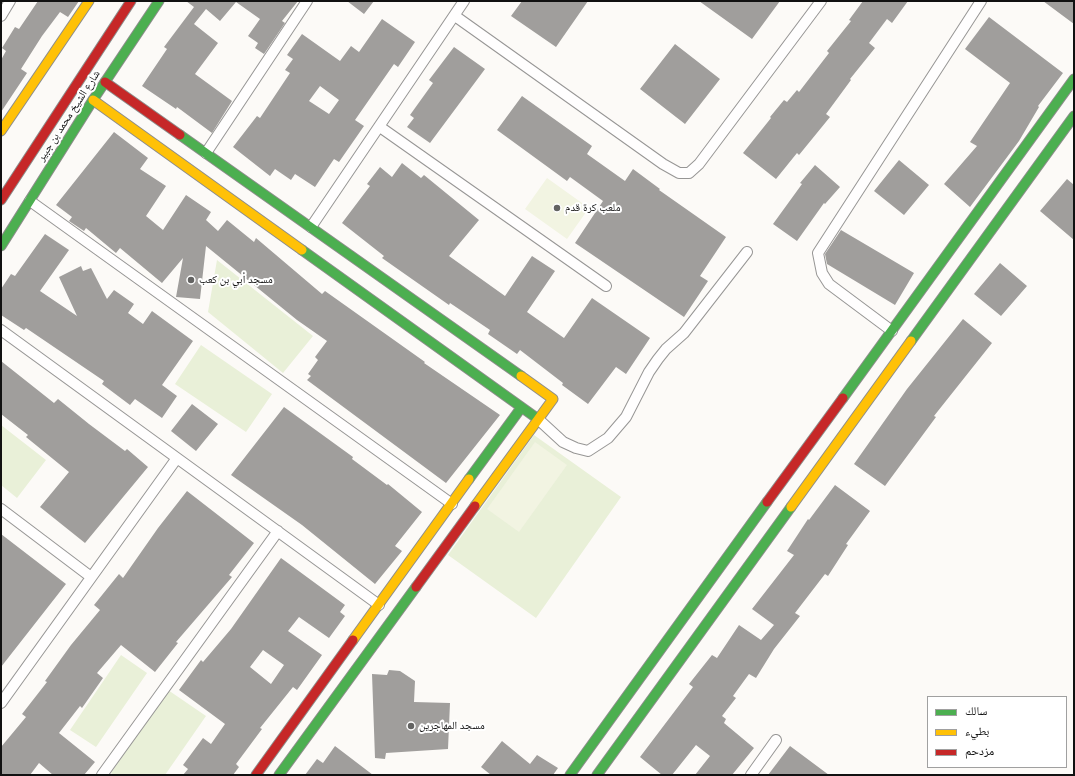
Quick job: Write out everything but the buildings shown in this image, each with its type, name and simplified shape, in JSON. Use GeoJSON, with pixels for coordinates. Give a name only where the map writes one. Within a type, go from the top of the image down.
{"type":"FeatureCollection","features":[{"type":"Feature","properties":{"kind":"street"},"geometry":{"type":"LineString","coordinates":[[1,16],[10,1]]}},
{"type":"Feature","properties":{"kind":"street"},"geometry":{"type":"LineString","coordinates":[[1,131],[89,1]]}},
{"type":"Feature","properties":{"kind":"street","name":"شارع الشيخ محمد بن جبير"},"geometry":{"type":"LineString","coordinates":[[1,200],[131,1]]}},
{"type":"Feature","properties":{"kind":"street","name":"شارع الشيخ محمد بن جبير"},"geometry":{"type":"LineString","coordinates":[[1,246],[93,100],[159,1]]}},
{"type":"Feature","properties":{"kind":"street"},"geometry":{"type":"LineString","coordinates":[[206,153],[307,1]]}},
{"type":"Feature","properties":{"kind":"street"},"geometry":{"type":"LineString","coordinates":[[311,228],[464,1]]}},
{"type":"Feature","properties":{"kind":"street"},"geometry":{"type":"LineString","coordinates":[[455,16],[662,164],[679,173],[689,173],[699,164],[821,1]]}},
{"type":"Feature","properties":{"kind":"street"},"geometry":{"type":"LineString","coordinates":[[892,331],[829,284],[822,273],[818,253],[981,1]]}},
{"type":"Feature","properties":{"kind":"street"},"geometry":{"type":"LineString","coordinates":[[570,775],[1074,79]]}},
{"type":"Feature","properties":{"kind":"street"},"geometry":{"type":"LineString","coordinates":[[105,82],[553,399],[279,775]]}},
{"type":"Feature","properties":{"kind":"street"},"geometry":{"type":"LineString","coordinates":[[93,100],[538,419],[563,442],[576,448],[588,451],[608,438],[626,417],[649,372],[658,359],[666,349],[684,333],[747,252]]}},
{"type":"Feature","properties":{"kind":"street"},"geometry":{"type":"LineString","coordinates":[[597,775],[1074,116]]}},
{"type":"Feature","properties":{"kind":"street"},"geometry":{"type":"LineString","coordinates":[[380,127],[606,286]]}},
{"type":"Feature","properties":{"kind":"street"},"geometry":{"type":"LineString","coordinates":[[30,201],[452,504]]}},
{"type":"Feature","properties":{"kind":"street"},"geometry":{"type":"LineString","coordinates":[[1,330],[379,605]]}},
{"type":"Feature","properties":{"kind":"street"},"geometry":{"type":"LineString","coordinates":[[256,775],[521,408]]}},
{"type":"Feature","properties":{"kind":"street"},"geometry":{"type":"LineString","coordinates":[[1,703],[177,458]]}},
{"type":"Feature","properties":{"kind":"street"},"geometry":{"type":"LineString","coordinates":[[1,509],[91,577]]}},
{"type":"Feature","properties":{"kind":"street"},"geometry":{"type":"LineString","coordinates":[[102,775],[278,531]]}},
{"type":"Feature","properties":{"kind":"street"},"geometry":{"type":"LineString","coordinates":[[751,775],[776,740]]}},
{"type":"Feature","properties":{"kind":"green space","name":"ملعب كرة قدم"},"geometry":{"type":"Polygon","coordinates":[[[547,178],[589,208],[567,239],[525,209],[547,178]]]}},
{"type":"Feature","properties":{"kind":"green space"},"geometry":{"type":"Polygon","coordinates":[[[217,260],[313,336],[283,373],[208,312],[217,260]]]}},
{"type":"Feature","properties":{"kind":"green space"},"geometry":{"type":"Polygon","coordinates":[[[201,345],[272,394],[246,432],[175,384],[201,345]]]}},
{"type":"Feature","properties":{"kind":"green space"},"geometry":{"type":"Polygon","coordinates":[[[1,425],[46,460],[17,498],[1,485],[1,425]]]}},
{"type":"Feature","properties":{"kind":"green space"},"geometry":{"type":"Polygon","coordinates":[[[534,435],[621,497],[536,618],[448,555],[534,435]]]}},
{"type":"Feature","properties":{"kind":"green space"},"geometry":{"type":"Polygon","coordinates":[[[535,442],[567,465],[519,532],[487,509],[535,442]]]}},
{"type":"Feature","properties":{"kind":"green space"},"geometry":{"type":"Polygon","coordinates":[[[121,655],[147,673],[96,747],[70,730],[121,655]]]}},
{"type":"Feature","properties":{"kind":"green space"},"geometry":{"type":"Polygon","coordinates":[[[168,690],[206,716],[165,775],[114,775],[111,773],[168,690]]]}},
{"type":"Feature","properties":{"kind":"traffic: fast"},"geometry":{"type":"LineString","coordinates":[[1,246],[93,100],[159,1]]}},
{"type":"Feature","properties":{"kind":"traffic: fast"},"geometry":{"type":"LineString","coordinates":[[843,398],[1074,79]]}},
{"type":"Feature","properties":{"kind":"traffic: fast"},"geometry":{"type":"LineString","coordinates":[[911,341],[1074,116]]}},
{"type":"Feature","properties":{"kind":"traffic: fast"},"geometry":{"type":"LineString","coordinates":[[180,135],[521,376]]}},
{"type":"Feature","properties":{"kind":"traffic: fast"},"geometry":{"type":"LineString","coordinates":[[302,250],[538,419]]}},
{"type":"Feature","properties":{"kind":"traffic: fast"},"geometry":{"type":"LineString","coordinates":[[469,479],[521,408]]}},
{"type":"Feature","properties":{"kind":"traffic: fast"},"geometry":{"type":"LineString","coordinates":[[570,775],[767,502]]}},
{"type":"Feature","properties":{"kind":"traffic: fast"},"geometry":{"type":"LineString","coordinates":[[597,775],[791,507]]}},
{"type":"Feature","properties":{"kind":"traffic: fast"},"geometry":{"type":"LineString","coordinates":[[279,775],[416,587]]}},
{"type":"Feature","properties":{"kind":"traffic: slow"},"geometry":{"type":"LineString","coordinates":[[1,131],[89,1]]}},
{"type":"Feature","properties":{"kind":"traffic: slow"},"geometry":{"type":"LineString","coordinates":[[93,100],[302,250]]}},
{"type":"Feature","properties":{"kind":"traffic: slow"},"geometry":{"type":"LineString","coordinates":[[791,507],[911,341]]}},
{"type":"Feature","properties":{"kind":"traffic: slow"},"geometry":{"type":"LineString","coordinates":[[475,506],[553,399],[521,376]]}},
{"type":"Feature","properties":{"kind":"traffic: slow"},"geometry":{"type":"LineString","coordinates":[[353,640],[469,479]]}},
{"type":"Feature","properties":{"kind":"traffic: jam"},"geometry":{"type":"LineString","coordinates":[[1,200],[131,1]]}},
{"type":"Feature","properties":{"kind":"traffic: jam"},"geometry":{"type":"LineString","coordinates":[[105,82],[180,135]]}},
{"type":"Feature","properties":{"kind":"traffic: jam"},"geometry":{"type":"LineString","coordinates":[[767,502],[843,398]]}},
{"type":"Feature","properties":{"kind":"traffic: jam"},"geometry":{"type":"LineString","coordinates":[[416,587],[475,506]]}},
{"type":"Feature","properties":{"kind":"traffic: jam"},"geometry":{"type":"LineString","coordinates":[[256,775],[353,640]]}},
{"type":"Feature","properties":{"kind":"place","name":"ملعب كرة قدم"},"geometry":{"type":"Point","coordinates":[557,208]}},
{"type":"Feature","properties":{"kind":"place","name":"مسجد أبي بن كعب"},"geometry":{"type":"Point","coordinates":[191,280]}},
{"type":"Feature","properties":{"kind":"place","name":"مسجد المهاجرين"},"geometry":{"type":"Point","coordinates":[411,726]}}]}
